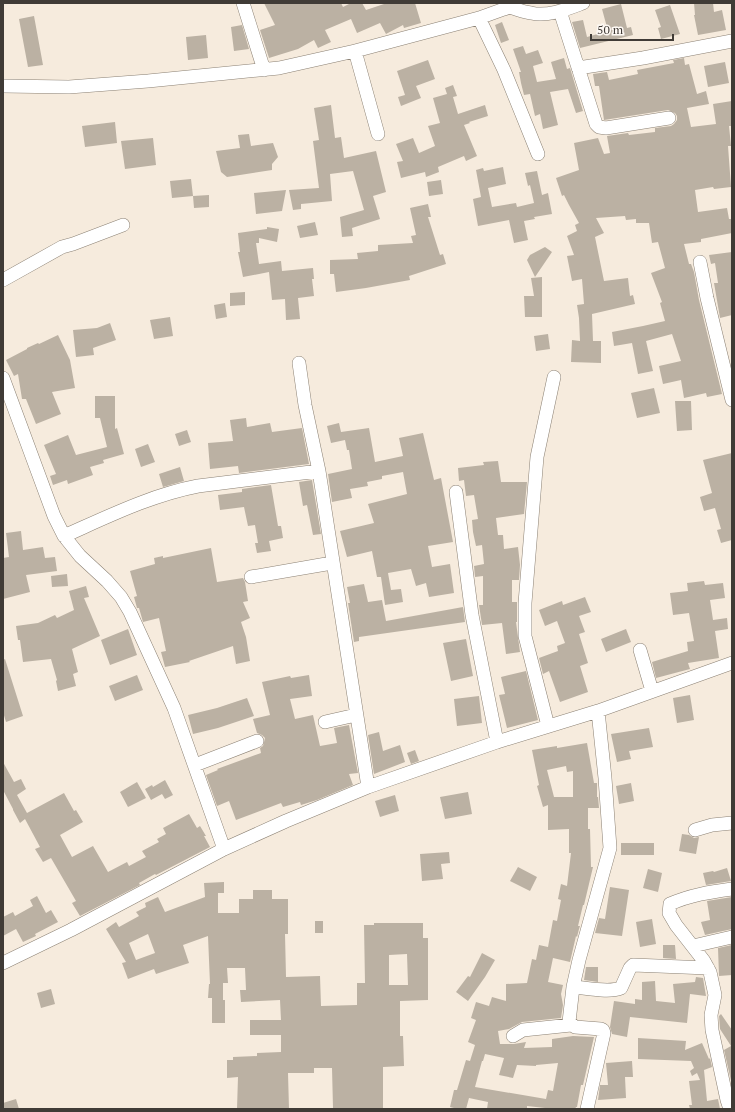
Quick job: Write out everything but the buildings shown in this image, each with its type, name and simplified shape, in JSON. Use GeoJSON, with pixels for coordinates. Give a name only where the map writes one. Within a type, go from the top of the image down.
{"type":"FeatureCollection","features":[{"type":"Feature","properties":{"kind":"street"},"geometry":{"type":"LineString","coordinates":[[243,3],[264,70]]}},
{"type":"Feature","properties":{"kind":"street"},"geometry":{"type":"LineString","coordinates":[[3,86],[70,87],[279,68],[355,52],[479,18],[511,5],[531,13],[541,14],[560,11],[583,3]]}},
{"type":"Feature","properties":{"kind":"street"},"geometry":{"type":"LineString","coordinates":[[560,11],[596,124],[599,127],[606,128],[669,118]]}},
{"type":"Feature","properties":{"kind":"street"},"geometry":{"type":"LineString","coordinates":[[479,18],[504,70],[538,154]]}},
{"type":"Feature","properties":{"kind":"street"},"geometry":{"type":"LineString","coordinates":[[578,68],[643,58],[732,41]]}},
{"type":"Feature","properties":{"kind":"street"},"geometry":{"type":"LineString","coordinates":[[355,52],[378,134]]}},
{"type":"Feature","properties":{"kind":"street"},"geometry":{"type":"LineString","coordinates":[[3,280],[62,247],[123,225]]}},
{"type":"Feature","properties":{"kind":"street"},"geometry":{"type":"LineString","coordinates":[[700,262],[706,298],[727,360],[732,400]]}},
{"type":"Feature","properties":{"kind":"street"},"geometry":{"type":"LineString","coordinates":[[298,363],[319,471],[332,563],[368,787]]}},
{"type":"Feature","properties":{"kind":"street"},"geometry":{"type":"LineString","coordinates":[[548,726],[525,636],[525,603],[537,457],[554,377]]}},
{"type":"Feature","properties":{"kind":"street"},"geometry":{"type":"LineString","coordinates":[[3,378],[54,516],[64,536],[80,556],[107,581],[121,597],[130,612],[174,708],[224,849]]}},
{"type":"Feature","properties":{"kind":"street"},"geometry":{"type":"LineString","coordinates":[[64,536],[123,510],[179,489],[319,471]]}},
{"type":"Feature","properties":{"kind":"street"},"geometry":{"type":"LineString","coordinates":[[456,492],[472,615],[497,742]]}},
{"type":"Feature","properties":{"kind":"street"},"geometry":{"type":"LineString","coordinates":[[251,577],[332,563]]}},
{"type":"Feature","properties":{"kind":"street"},"geometry":{"type":"LineString","coordinates":[[640,650],[652,691]]}},
{"type":"Feature","properties":{"kind":"street"},"geometry":{"type":"LineString","coordinates":[[3,963],[71,930],[224,849],[368,787],[497,742],[598,711],[732,663]]}},
{"type":"Feature","properties":{"kind":"street"},"geometry":{"type":"LineString","coordinates":[[571,1025],[569,1022],[573,987],[610,848],[598,711]]}},
{"type":"Feature","properties":{"kind":"street"},"geometry":{"type":"LineString","coordinates":[[325,722],[356,715]]}},
{"type":"Feature","properties":{"kind":"street"},"geometry":{"type":"LineString","coordinates":[[195,765],[257,741]]}},
{"type":"Feature","properties":{"kind":"street"},"geometry":{"type":"LineString","coordinates":[[695,830],[712,825],[732,823]]}},
{"type":"Feature","properties":{"kind":"street"},"geometry":{"type":"LineString","coordinates":[[730,1109],[712,1030],[711,1015],[715,995],[708,968],[676,925],[669,913],[670,904],[692,896],[732,889]]}},
{"type":"Feature","properties":{"kind":"street"},"geometry":{"type":"LineString","coordinates":[[692,946],[732,937]]}},
{"type":"Feature","properties":{"kind":"street"},"geometry":{"type":"LineString","coordinates":[[573,987],[610,990],[621,988],[630,968],[633,965],[708,968]]}},
{"type":"Feature","properties":{"kind":"street"},"geometry":{"type":"LineString","coordinates":[[513,1036],[524,1030],[571,1025],[575,1027],[603,1030],[604,1034],[587,1109]]}}]}
